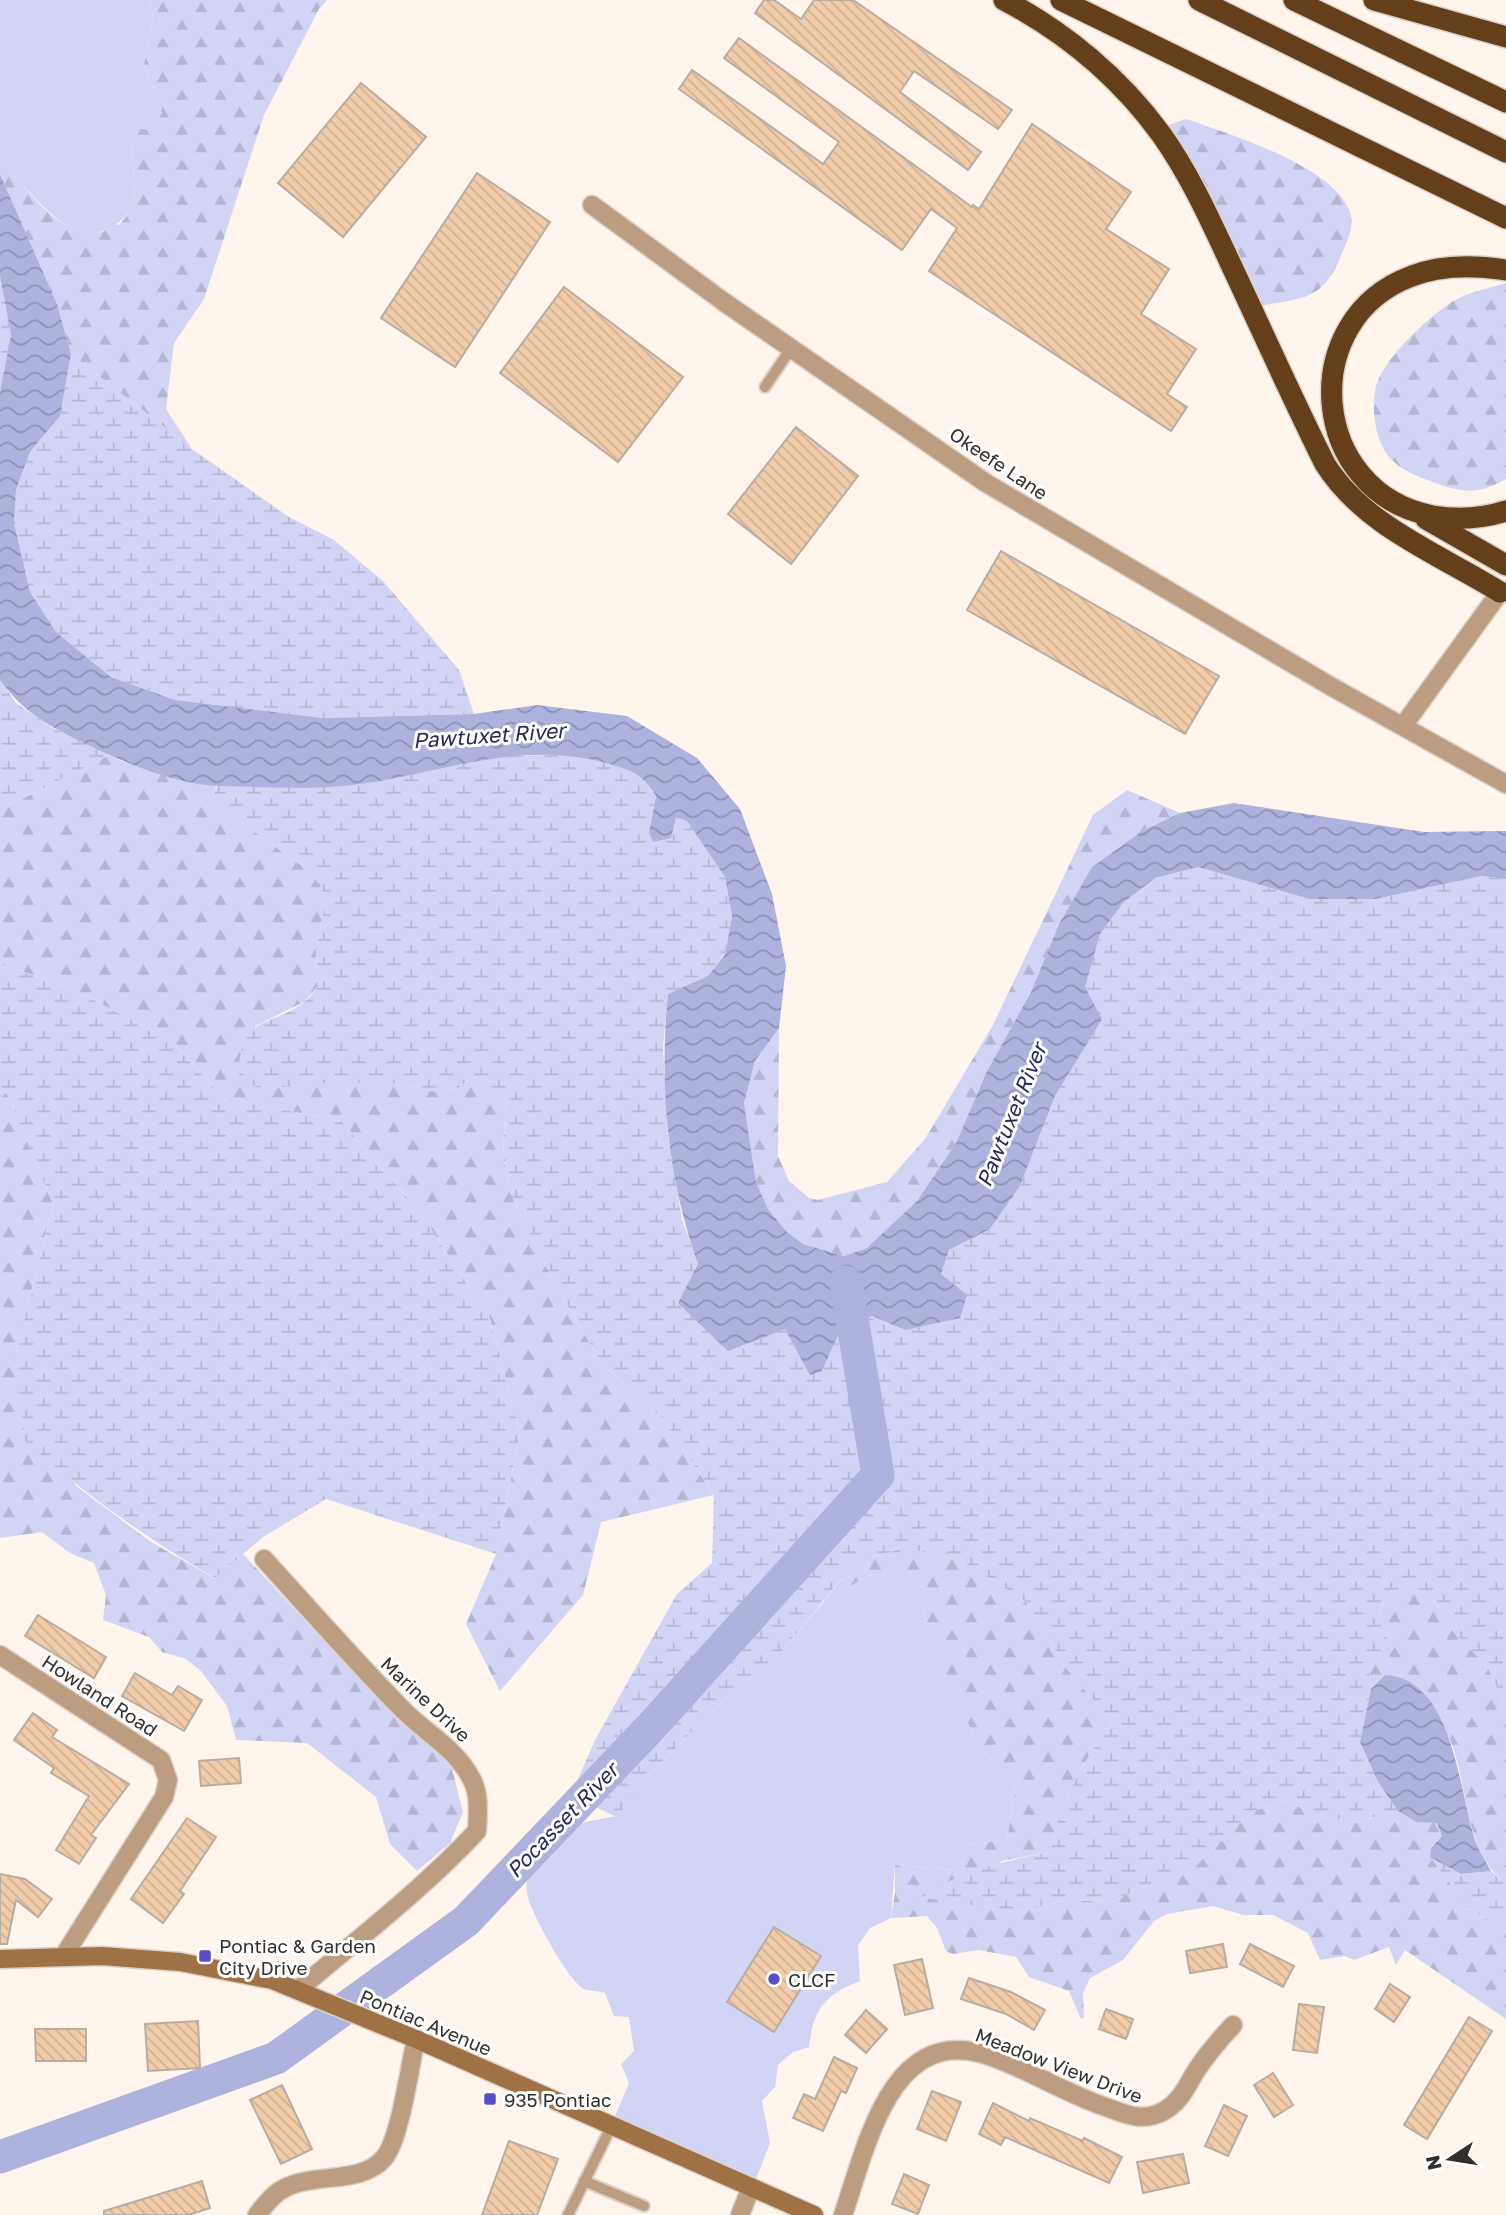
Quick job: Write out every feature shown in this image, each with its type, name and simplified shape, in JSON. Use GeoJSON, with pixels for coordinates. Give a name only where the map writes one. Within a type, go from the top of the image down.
{"type":"FeatureCollection","features":[{"type":"Feature","properties":{"kind":"highway"},"geometry":{"type":"LineString","coordinates":[[1004,0],[1042,21],[1073,44],[1120,87],[1160,133],[1198,197],[1325,464],[1342,489],[1374,517],[1503,588]]}},
{"type":"Feature","properties":{"kind":"highway"},"geometry":{"type":"LineString","coordinates":[[1060,0],[1506,218]]}},
{"type":"Feature","properties":{"kind":"highway"},"geometry":{"type":"LineString","coordinates":[[1199,0],[1506,152]]}},
{"type":"Feature","properties":{"kind":"highway"},"geometry":{"type":"LineString","coordinates":[[1294,0],[1506,102]]}},
{"type":"Feature","properties":{"kind":"highway"},"geometry":{"type":"LineString","coordinates":[[1374,0],[1506,37]]}},
{"type":"Feature","properties":{"kind":"highway"},"geometry":{"type":"LineString","coordinates":[[1506,270],[1446,267],[1410,276],[1369,303],[1342,343],[1334,368],[1332,387],[1338,438],[1345,454],[1367,483],[1506,565]]}},
{"type":"Feature","properties":{"kind":"highway"},"geometry":{"type":"LineString","coordinates":[[1410,510],[1459,519],[1506,511]]}},
{"type":"Feature","properties":{"kind":"main road","name":"Pontiac Avenue"},"geometry":{"type":"LineString","coordinates":[[0,1959],[63,1957],[180,1962],[237,1972],[298,1990],[814,2215]]}},
{"type":"Feature","properties":{"kind":"street","name":"Okeefe Lane"},"geometry":{"type":"LineString","coordinates":[[592,205],[986,483],[1506,784]]}},
{"type":"Feature","properties":{"kind":"street"},"geometry":{"type":"LineString","coordinates":[[1403,726],[1503,588]]}},
{"type":"Feature","properties":{"kind":"street","name":"Marine Drive"},"geometry":{"type":"LineString","coordinates":[[264,1559],[382,1689],[416,1723],[458,1757],[473,1780],[478,1806],[477,1831],[454,1856],[298,1990]]}},
{"type":"Feature","properties":{"kind":"street","name":"Howland Road"},"geometry":{"type":"LineString","coordinates":[[0,1655],[161,1760],[168,1780],[164,1797],[63,1957]]}},
{"type":"Feature","properties":{"kind":"street","name":"Meadow View Drive"},"geometry":{"type":"LineString","coordinates":[[843,2215],[878,2112],[902,2074],[940,2050],[963,2049],[988,2056],[1090,2102],[1140,2120],[1163,2112],[1181,2099],[1196,2070],[1233,2025]]}},
{"type":"Feature","properties":{"kind":"street"},"geometry":{"type":"LineString","coordinates":[[257,2215],[283,2189],[312,2179],[371,2169],[386,2157],[396,2128],[415,2039]]}},
{"type":"Feature","properties":{"kind":"street"},"geometry":{"type":"LineString","coordinates":[[740,2215],[751,2187]]}},
{"type":"Feature","properties":{"kind":"lane"},"geometry":{"type":"LineString","coordinates":[[765,387],[792,347]]}},
{"type":"Feature","properties":{"kind":"lane"},"geometry":{"type":"LineString","coordinates":[[568,2215],[612,2125]]}},
{"type":"Feature","properties":{"kind":"lane"},"geometry":{"type":"LineString","coordinates":[[584,2181],[644,2206]]}},
{"type":"Feature","properties":{"kind":"green space"},"geometry":{"type":"Polygon","coordinates":[[[0,0],[150,0],[153,17],[144,64],[162,113],[151,130],[132,138],[135,206],[115,225],[97,232],[79,231],[63,223],[0,163],[0,0]]]}},
{"type":"Feature","properties":{"kind":"green space"},"geometry":{"type":"Polygon","coordinates":[[[150,0],[327,0],[319,9],[264,115],[204,299],[174,343],[166,409],[192,449],[71,354],[57,304],[0,174],[0,163],[57,220],[71,227],[86,232],[103,232],[110,224],[119,225],[135,206],[132,138],[137,129],[151,130],[162,113],[144,64],[153,17],[150,0]]]}},
{"type":"Feature","properties":{"kind":"green space"},"geometry":{"type":"Polygon","coordinates":[[[1186,119],[1278,154],[1324,180],[1340,195],[1350,212],[1351,228],[1335,269],[1319,289],[1300,298],[1259,306],[1163,127],[1186,119]]]}},
{"type":"Feature","properties":{"kind":"green space"},"geometry":{"type":"Polygon","coordinates":[[[0,276],[11,335],[0,392],[0,276]]]}},
{"type":"Feature","properties":{"kind":"green space"},"geometry":{"type":"Polygon","coordinates":[[[1506,283],[1506,479],[1487,488],[1471,491],[1435,483],[1408,472],[1386,454],[1377,433],[1374,396],[1380,376],[1393,356],[1446,306],[1467,295],[1506,283]]]}},
{"type":"Feature","properties":{"kind":"green space"},"geometry":{"type":"Polygon","coordinates":[[[71,354],[192,449],[289,517],[334,540],[383,581],[459,670],[474,714],[323,718],[175,700],[111,677],[56,632],[30,592],[14,523],[16,490],[30,452],[60,416],[71,354]]]}},
{"type":"Feature","properties":{"kind":"green space"},"geometry":{"type":"Polygon","coordinates":[[[0,680],[16,703],[51,727],[109,755],[18,801],[0,807],[0,680]]]}},
{"type":"Feature","properties":{"kind":"green space"},"geometry":{"type":"Polygon","coordinates":[[[576,754],[621,767],[641,778],[656,795],[649,831],[676,816],[687,821],[725,877],[732,916],[725,956],[708,977],[668,994],[663,1048],[668,1137],[682,1219],[698,1264],[785,1329],[822,1371],[839,1333],[872,1316],[905,1330],[941,1274],[949,1250],[990,1229],[1020,1186],[1055,1096],[1101,1019],[1084,987],[1100,934],[1123,903],[1155,878],[1198,867],[1309,899],[1376,899],[1481,876],[1506,879],[1506,1709],[1488,1667],[1456,1635],[1433,1598],[1409,1587],[1389,1592],[1379,1611],[1388,1640],[1369,1672],[1371,1689],[1360,1742],[1378,1782],[1398,1811],[1355,1822],[1320,1816],[1286,1801],[1253,1811],[1187,1874],[1151,1883],[1116,1900],[1066,1901],[1015,1912],[919,1897],[983,1868],[1050,1852],[1066,1800],[1091,1752],[1112,1722],[1066,1668],[1026,1602],[959,1559],[905,1548],[856,1561],[782,1651],[713,1710],[653,1771],[616,1817],[571,1795],[595,1740],[677,1594],[712,1563],[714,1495],[662,1418],[602,1364],[553,1281],[512,1196],[503,1156],[506,1098],[470,1079],[458,1088],[438,1092],[392,1083],[314,1083],[268,1089],[256,1087],[239,1075],[240,1056],[249,1033],[257,1026],[303,1003],[318,986],[316,951],[326,900],[320,884],[301,865],[220,807],[213,795],[217,786],[352,785],[486,757],[576,754]]]}},
{"type":"Feature","properties":{"kind":"green space"},"geometry":{"type":"Polygon","coordinates":[[[109,755],[124,762],[216,786],[213,795],[220,807],[301,865],[320,884],[326,900],[316,951],[318,986],[304,1002],[255,1026],[268,1089],[314,1083],[392,1083],[438,1092],[458,1088],[470,1079],[506,1098],[503,1156],[512,1196],[553,1281],[602,1364],[662,1418],[714,1495],[601,1522],[583,1595],[500,1691],[466,1624],[496,1554],[520,1433],[490,1319],[419,1211],[341,1121],[224,1098],[170,1040],[76,991],[0,963],[0,807],[18,801],[109,755]]]}},
{"type":"Feature","properties":{"kind":"green space"},"geometry":{"type":"Polygon","coordinates":[[[1127,790],[1180,813],[1142,831],[1092,867],[1059,924],[1031,992],[986,1073],[956,1143],[917,1201],[899,1221],[867,1248],[844,1256],[803,1244],[787,1232],[768,1209],[756,1182],[744,1103],[755,1061],[779,1028],[778,1156],[789,1181],[809,1198],[818,1200],[887,1182],[925,1139],[993,1025],[1093,815],[1127,790]]]}},
{"type":"Feature","properties":{"kind":"green space"},"geometry":{"type":"Polygon","coordinates":[[[0,963],[76,991],[170,1040],[224,1098],[341,1121],[419,1211],[490,1319],[520,1433],[496,1554],[326,1499],[263,1537],[215,1578],[116,1514],[25,1441],[15,1357],[53,1204],[9,1097],[0,1085],[0,963]]]}},
{"type":"Feature","properties":{"kind":"green space"},"geometry":{"type":"Polygon","coordinates":[[[0,1085],[9,1097],[53,1204],[15,1357],[76,1486],[151,1542],[214,1578],[243,1554],[395,1717],[451,1765],[463,1812],[450,1843],[417,1871],[390,1844],[376,1797],[307,1743],[236,1740],[227,1706],[201,1671],[186,1659],[162,1652],[149,1637],[103,1620],[106,1595],[94,1563],[70,1553],[42,1532],[0,1538],[0,1085]]]}},
{"type":"Feature","properties":{"kind":"green space"},"geometry":{"type":"Polygon","coordinates":[[[905,1548],[959,1559],[1026,1602],[1066,1668],[1112,1722],[1091,1752],[1066,1800],[1050,1852],[1001,1861],[984,1907],[1015,1912],[1066,1901],[1116,1900],[1151,1883],[1187,1874],[1253,1811],[1286,1801],[1320,1816],[1355,1822],[1398,1811],[1416,1822],[1437,1822],[1442,1836],[1431,1847],[1468,1908],[1506,1930],[1506,2019],[1405,1950],[1396,1965],[1389,1947],[1354,1960],[1345,1956],[1320,1960],[1308,1933],[1273,1915],[1243,1915],[1213,1906],[1167,1914],[1154,1921],[1123,1960],[1090,1978],[1083,1993],[1084,2017],[1081,2019],[1069,1991],[1029,1977],[1016,1957],[979,1950],[953,1954],[946,1951],[937,1928],[927,1916],[891,1918],[895,1893],[895,1865],[954,1870],[961,1844],[1007,1841],[1015,1786],[979,1746],[943,1672],[915,1587],[894,1572],[868,1576],[823,1602],[856,1561],[905,1548]]]}},
{"type":"Feature","properties":{"kind":"green space","name":"CLCF"},"geometry":{"type":"Polygon","coordinates":[[[894,1572],[915,1587],[943,1672],[979,1746],[1015,1786],[1007,1841],[961,1844],[955,1870],[895,1865],[891,1918],[870,1928],[858,1945],[860,1981],[837,1992],[822,2005],[814,2023],[809,2047],[793,2052],[778,2065],[775,2087],[762,2101],[770,2143],[754,2184],[613,2121],[629,2083],[621,2064],[634,2051],[629,2017],[614,2016],[605,1993],[584,1989],[578,1984],[552,1948],[528,1897],[527,1879],[533,1849],[565,1826],[616,1816],[653,1771],[713,1710],[782,1651],[823,1602],[868,1576],[894,1572]]]}},
{"type":"Feature","properties":{"kind":"green space"},"geometry":{"type":"Polygon","coordinates":[[[1409,1587],[1433,1598],[1456,1635],[1488,1667],[1506,1709],[1506,1884],[1492,1869],[1474,1835],[1456,1758],[1446,1734],[1385,1675],[1371,1689],[1369,1672],[1388,1640],[1379,1611],[1389,1592],[1409,1587]]]}},
{"type":"Feature","properties":{"kind":"green space"},"geometry":{"type":"Polygon","coordinates":[[[1430,1857],[1461,1874],[1491,1871],[1506,1884],[1506,1930],[1468,1908],[1430,1857]]]}},
{"type":"Feature","properties":{"kind":"water","name":"Pawtuxet River"},"geometry":{"type":"Polygon","coordinates":[[[0,174],[57,304],[71,354],[60,416],[30,452],[16,490],[14,523],[30,592],[56,632],[111,677],[175,700],[323,718],[474,714],[537,705],[627,716],[697,758],[740,809],[772,894],[786,966],[779,1028],[755,1061],[744,1103],[756,1182],[768,1209],[787,1232],[803,1244],[844,1256],[867,1248],[917,1201],[956,1143],[986,1073],[1031,992],[1059,924],[1092,867],[1142,831],[1180,813],[1234,803],[1424,832],[1506,831],[1506,879],[1481,876],[1376,899],[1309,899],[1198,867],[1155,878],[1123,903],[1100,934],[1085,987],[1102,1019],[1055,1096],[1020,1186],[990,1229],[949,1250],[941,1274],[967,1295],[960,1318],[905,1330],[872,1316],[839,1333],[822,1371],[810,1375],[785,1329],[728,1351],[678,1303],[698,1264],[679,1198],[668,1130],[665,1028],[668,994],[708,976],[725,955],[732,916],[725,877],[687,821],[676,817],[671,838],[653,842],[649,832],[656,796],[642,779],[631,771],[610,764],[577,757],[544,755],[512,756],[337,787],[204,785],[135,766],[62,732],[29,711],[0,680],[0,392],[11,335],[0,276],[0,174]]]}},
{"type":"Feature","properties":{"kind":"water"},"geometry":{"type":"Polygon","coordinates":[[[1385,1675],[1407,1681],[1425,1695],[1439,1715],[1457,1765],[1474,1837],[1491,1871],[1461,1874],[1430,1857],[1431,1848],[1442,1836],[1437,1823],[1416,1822],[1398,1811],[1378,1782],[1360,1742],[1371,1689],[1385,1675]]]}},
{"type":"Feature","properties":{"kind":"building"},"geometry":{"type":"Polygon","coordinates":[[[764,0],[774,0],[801,19],[814,0],[853,0],[1012,110],[998,129],[914,71],[900,92],[981,152],[968,170],[755,13],[764,0]]]}},
{"type":"Feature","properties":{"kind":"building"},"geometry":{"type":"Polygon","coordinates":[[[739,38],[972,207],[973,205],[979,209],[1032,124],[1131,192],[1106,229],[1169,269],[1141,314],[1196,349],[1167,394],[1187,407],[1171,431],[929,271],[957,228],[931,209],[902,250],[679,89],[692,70],[823,164],[839,142],[724,58],[739,38]]]}},
{"type":"Feature","properties":{"kind":"building"},"geometry":{"type":"Polygon","coordinates":[[[361,83],[426,137],[343,237],[278,183],[361,83]]]}},
{"type":"Feature","properties":{"kind":"building"},"geometry":{"type":"Polygon","coordinates":[[[477,173],[550,222],[455,367],[381,318],[477,173]]]}},
{"type":"Feature","properties":{"kind":"building"},"geometry":{"type":"Polygon","coordinates":[[[564,287],[683,377],[618,462],[500,373],[564,287]]]}},
{"type":"Feature","properties":{"kind":"building"},"geometry":{"type":"Polygon","coordinates":[[[796,427],[858,476],[791,564],[728,514],[796,427]]]}},
{"type":"Feature","properties":{"kind":"building"},"geometry":{"type":"Polygon","coordinates":[[[1001,551],[1219,676],[1185,734],[967,610],[1001,551]]]}},
{"type":"Feature","properties":{"kind":"building"},"geometry":{"type":"Polygon","coordinates":[[[38,1615],[106,1657],[94,1678],[25,1636],[38,1615]]]}},
{"type":"Feature","properties":{"kind":"building"},"geometry":{"type":"Polygon","coordinates":[[[135,1673],[172,1695],[178,1686],[202,1700],[184,1731],[122,1696],[135,1673]]]}},
{"type":"Feature","properties":{"kind":"building"},"geometry":{"type":"Polygon","coordinates":[[[33,1713],[57,1730],[52,1737],[129,1784],[91,1835],[96,1838],[79,1864],[56,1850],[89,1796],[51,1773],[54,1768],[14,1740],[33,1713]]]}},
{"type":"Feature","properties":{"kind":"building"},"geometry":{"type":"Polygon","coordinates":[[[239,1758],[241,1783],[201,1786],[199,1761],[239,1758]]]}},
{"type":"Feature","properties":{"kind":"building"},"geometry":{"type":"Polygon","coordinates":[[[187,1818],[216,1837],[180,1891],[184,1894],[163,1923],[131,1899],[187,1818]]]}},
{"type":"Feature","properties":{"kind":"building"},"geometry":{"type":"Polygon","coordinates":[[[0,1874],[25,1879],[52,1899],[38,1917],[16,1900],[7,1944],[0,1944],[0,1874]]]}},
{"type":"Feature","properties":{"kind":"building","name":"CLCF"},"geometry":{"type":"Polygon","coordinates":[[[774,1927],[821,1956],[774,2032],[727,2002],[774,1927]]]}},
{"type":"Feature","properties":{"kind":"building"},"geometry":{"type":"Polygon","coordinates":[[[1223,1944],[1227,1967],[1190,1973],[1186,1951],[1223,1944]]]}},
{"type":"Feature","properties":{"kind":"building"},"geometry":{"type":"Polygon","coordinates":[[[1250,1944],[1294,1966],[1283,1987],[1240,1964],[1250,1944]]]}},
{"type":"Feature","properties":{"kind":"building"},"geometry":{"type":"Polygon","coordinates":[[[922,1959],[933,2008],[905,2015],[894,1965],[922,1959]]]}},
{"type":"Feature","properties":{"kind":"building"},"geometry":{"type":"Polygon","coordinates":[[[969,1978],[1011,1992],[1045,2010],[1034,2030],[1006,2014],[961,1999],[969,1978]]]}},
{"type":"Feature","properties":{"kind":"building"},"geometry":{"type":"Polygon","coordinates":[[[1390,1984],[1410,1997],[1394,2022],[1375,2009],[1390,1984]]]}},
{"type":"Feature","properties":{"kind":"building"},"geometry":{"type":"Polygon","coordinates":[[[1299,2004],[1324,2007],[1317,2053],[1293,2050],[1299,2004]]]}},
{"type":"Feature","properties":{"kind":"building"},"geometry":{"type":"Polygon","coordinates":[[[1106,2009],[1133,2019],[1126,2039],[1099,2029],[1106,2009]]]}},
{"type":"Feature","properties":{"kind":"building"},"geometry":{"type":"Polygon","coordinates":[[[866,2010],[887,2029],[866,2053],[845,2035],[866,2010]]]}},
{"type":"Feature","properties":{"kind":"building"},"geometry":{"type":"Polygon","coordinates":[[[1469,2017],[1492,2031],[1427,2139],[1404,2125],[1469,2017]]]}},
{"type":"Feature","properties":{"kind":"building"},"geometry":{"type":"Polygon","coordinates":[[[198,2021],[200,2068],[148,2071],[145,2024],[198,2021]]]}},
{"type":"Feature","properties":{"kind":"building"},"geometry":{"type":"Polygon","coordinates":[[[35,2029],[86,2029],[86,2061],[36,2061],[35,2029]]]}},
{"type":"Feature","properties":{"kind":"building"},"geometry":{"type":"Polygon","coordinates":[[[834,2057],[857,2068],[846,2093],[841,2091],[823,2131],[793,2118],[804,2094],[815,2099],[834,2057]]]}},
{"type":"Feature","properties":{"kind":"building"},"geometry":{"type":"Polygon","coordinates":[[[1273,2073],[1293,2105],[1274,2117],[1254,2085],[1273,2073]]]}},
{"type":"Feature","properties":{"kind":"building"},"geometry":{"type":"Polygon","coordinates":[[[282,2085],[312,2149],[281,2164],[250,2100],[282,2085]]]}},
{"type":"Feature","properties":{"kind":"building"},"geometry":{"type":"Polygon","coordinates":[[[932,2091],[961,2102],[946,2141],[917,2129],[932,2091]]]}},
{"type":"Feature","properties":{"kind":"building"},"geometry":{"type":"Polygon","coordinates":[[[993,2103],[1029,2121],[1030,2118],[1083,2141],[1084,2138],[1122,2157],[1109,2183],[1005,2137],[1001,2145],[979,2134],[993,2103]]]}},
{"type":"Feature","properties":{"kind":"building"},"geometry":{"type":"Polygon","coordinates":[[[1224,2105],[1247,2116],[1228,2156],[1205,2146],[1224,2105]]]}},
{"type":"Feature","properties":{"kind":"building"},"geometry":{"type":"Polygon","coordinates":[[[509,2141],[558,2159],[537,2215],[482,2215],[509,2141]]]}},
{"type":"Feature","properties":{"kind":"building"},"geometry":{"type":"Polygon","coordinates":[[[1183,2154],[1189,2183],[1143,2193],[1137,2162],[1183,2154]]]}},
{"type":"Feature","properties":{"kind":"building"},"geometry":{"type":"Polygon","coordinates":[[[904,2174],[929,2185],[918,2214],[892,2204],[904,2174]]]}},
{"type":"Feature","properties":{"kind":"building"},"geometry":{"type":"Polygon","coordinates":[[[202,2181],[210,2208],[188,2215],[104,2215],[104,2211],[202,2181]]]}},
{"type":"Feature","properties":{"kind":"waterway","name":"Pocasset River"},"geometry":{"type":"LineString","coordinates":[[0,2157],[276,2058],[466,1921],[650,1728],[878,1475],[846,1282]]}},
{"type":"Feature","properties":{"kind":"place","name":"Pontiac & Garden City Drive"},"geometry":{"type":"Point","coordinates":[205,1956]}},
{"type":"Feature","properties":{"kind":"place","name":"CLCF"},"geometry":{"type":"Point","coordinates":[774,1979]}},
{"type":"Feature","properties":{"kind":"place","name":"935 Pontiac"},"geometry":{"type":"Point","coordinates":[490,2099]}}]}
